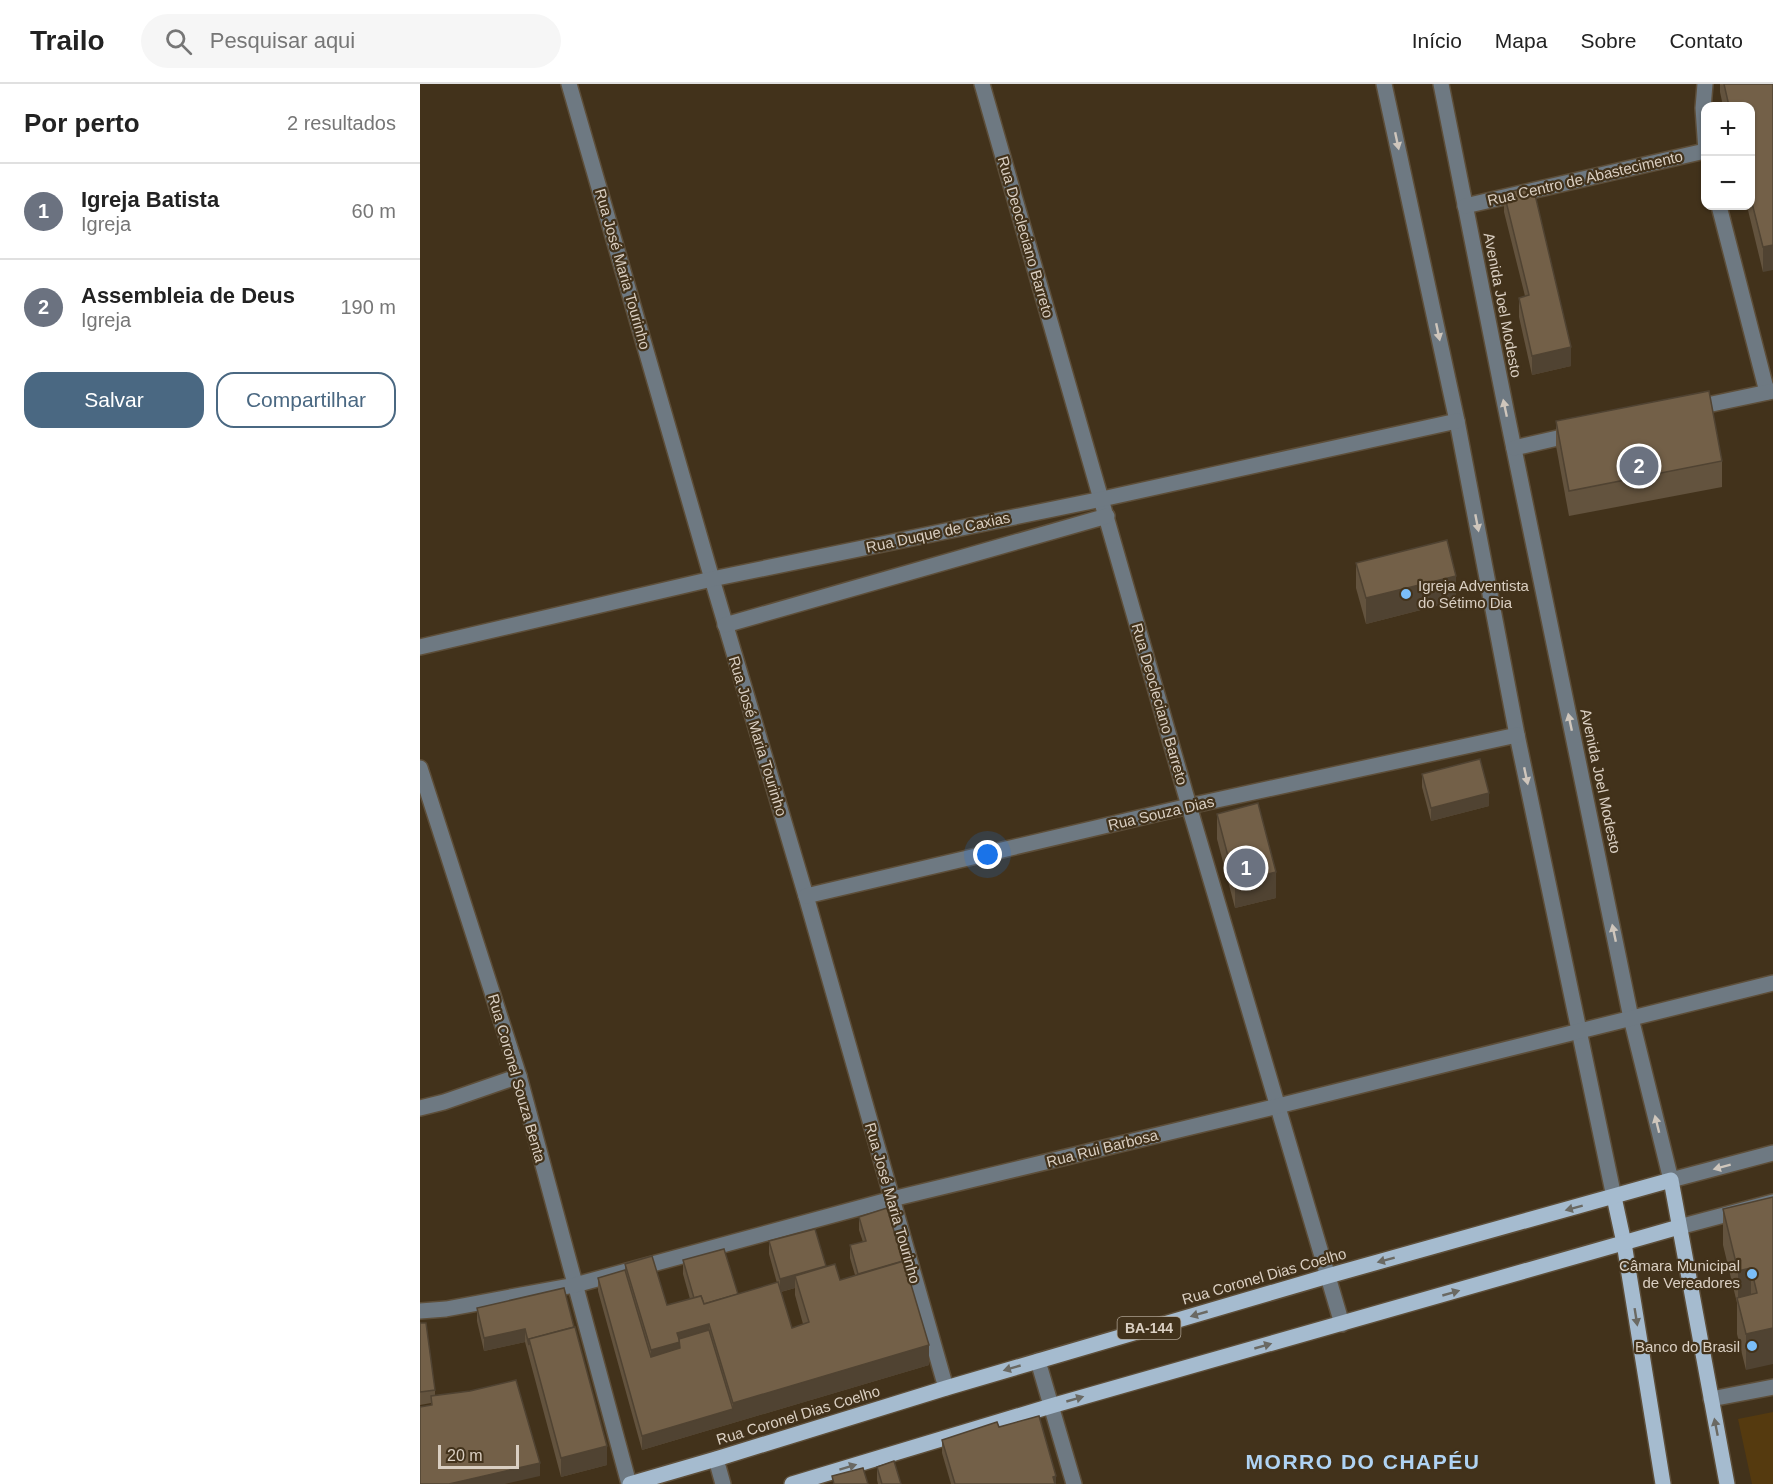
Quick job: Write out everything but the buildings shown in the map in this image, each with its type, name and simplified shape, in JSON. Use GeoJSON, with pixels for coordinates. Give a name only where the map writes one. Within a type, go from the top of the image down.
{"type":"FeatureCollection","features":[{"type":"Feature","properties":{"kind":"main road","name":"Rua Coronel Dias Coelho"},"geometry":{"type":"LineString","coordinates":[[630,1484],[1328,1276],[1671,1180]]}},
{"type":"Feature","properties":{"kind":"main road","name":"Avenida Joel Modesto"},"geometry":{"type":"LineString","coordinates":[[1671,1180],[1727,1484]]}},
{"type":"Feature","properties":{"kind":"main road"},"geometry":{"type":"LineString","coordinates":[[1614,1197],[1624,1244],[1663,1484]]}},
{"type":"Feature","properties":{"kind":"main road"},"geometry":{"type":"LineString","coordinates":[[792,1484],[1051,1406],[1679,1227]]}},
{"type":"Feature","properties":{"kind":"street","name":"Rua José Maria Tourinho"},"geometry":{"type":"LineString","coordinates":[[569,84],[806,897],[946,1388]]}},
{"type":"Feature","properties":{"kind":"street","name":"Rua Deocleciano Barreto"},"geometry":{"type":"LineString","coordinates":[[982,84],[1189,806],[1342,1323]]}},
{"type":"Feature","properties":{"kind":"street"},"geometry":{"type":"LineString","coordinates":[[1384,84],[1457,421],[1517,735],[1614,1197]]}},
{"type":"Feature","properties":{"kind":"street","name":"Avenida Joel Modesto"},"geometry":{"type":"LineString","coordinates":[[1441,84],[1631,1018],[1671,1180]]}},
{"type":"Feature","properties":{"kind":"street","name":"Rua Centro de Abastecimento"},"geometry":{"type":"LineString","coordinates":[[1704,102],[1705,84]]}},
{"type":"Feature","properties":{"kind":"street","name":"Rua Centro de Abastecimento"},"geometry":{"type":"LineString","coordinates":[[1466,206],[1701,152]]}},
{"type":"Feature","properties":{"kind":"street"},"geometry":{"type":"LineString","coordinates":[[1675,412],[1770,391],[1720,210]]}},
{"type":"Feature","properties":{"kind":"street","name":"Rua Duque de Caxias"},"geometry":{"type":"LineString","coordinates":[[420,647],[712,579],[1102,499],[1457,421]]}},
{"type":"Feature","properties":{"kind":"street"},"geometry":{"type":"LineString","coordinates":[[1514,447],[1594,430]]}},
{"type":"Feature","properties":{"kind":"street"},"geometry":{"type":"LineString","coordinates":[[725,625],[1107,516]]}},
{"type":"Feature","properties":{"kind":"street","name":"Rua Souza Dias"},"geometry":{"type":"LineString","coordinates":[[806,897],[1189,806],[1517,735]]}},
{"type":"Feature","properties":{"kind":"street","name":"Rua Coronel Souza Benta"},"geometry":{"type":"LineString","coordinates":[[420,768],[519,1076],[630,1484]]}},
{"type":"Feature","properties":{"kind":"street","name":"Rua Rui Barbosa"},"geometry":{"type":"LineString","coordinates":[[420,1311],[446,1309],[575,1285],[892,1199],[1773,983]]}},
{"type":"Feature","properties":{"kind":"street"},"geometry":{"type":"LineString","coordinates":[[420,1108],[519,1076]]}},
{"type":"Feature","properties":{"kind":"street","name":"Rua Coronel Dias Coelho"},"geometry":{"type":"LineString","coordinates":[[1671,1180],[1773,1153]]}},
{"type":"Feature","properties":{"kind":"street"},"geometry":{"type":"LineString","coordinates":[[1679,1227],[1773,1202]]}},
{"type":"Feature","properties":{"kind":"street"},"geometry":{"type":"LineString","coordinates":[[1038,1361],[1074,1484]]}},
{"type":"Feature","properties":{"kind":"street"},"geometry":{"type":"LineString","coordinates":[[1711,1399],[1773,1387]]}},
{"type":"Feature","properties":{"kind":"street"},"geometry":{"type":"LineString","coordinates":[[716,1460],[723,1484]]}},
{"type":"Feature","properties":{"kind":"shaded area"},"geometry":{"type":"Polygon","coordinates":[[[1773,1412],[1773,1484],[1752,1484],[1738,1419],[1773,1412]]]}},
{"type":"Feature","properties":{"kind":"place","name":"Assembleia de Deus"},"geometry":{"type":"Point","coordinates":[1639,466]}},
{"type":"Feature","properties":{"kind":"place","name":"Igreja Adventista do Sétimo Dia"},"geometry":{"type":"Point","coordinates":[1406,594]}},
{"type":"Feature","properties":{"kind":"place","name":"Igreja Batista"},"geometry":{"type":"Point","coordinates":[1246,868]}},
{"type":"Feature","properties":{"kind":"place","name":"Câmara Municipal de Vereadores"},"geometry":{"type":"Point","coordinates":[1752,1274]}},
{"type":"Feature","properties":{"kind":"place","name":"Banco do Brasil"},"geometry":{"type":"Point","coordinates":[1752,1346]}},
{"type":"Feature","properties":{"kind":"district","name":"MORRO DO CHAPÉU"},"geometry":{"type":"Point","coordinates":[1363,1461]}}]}
